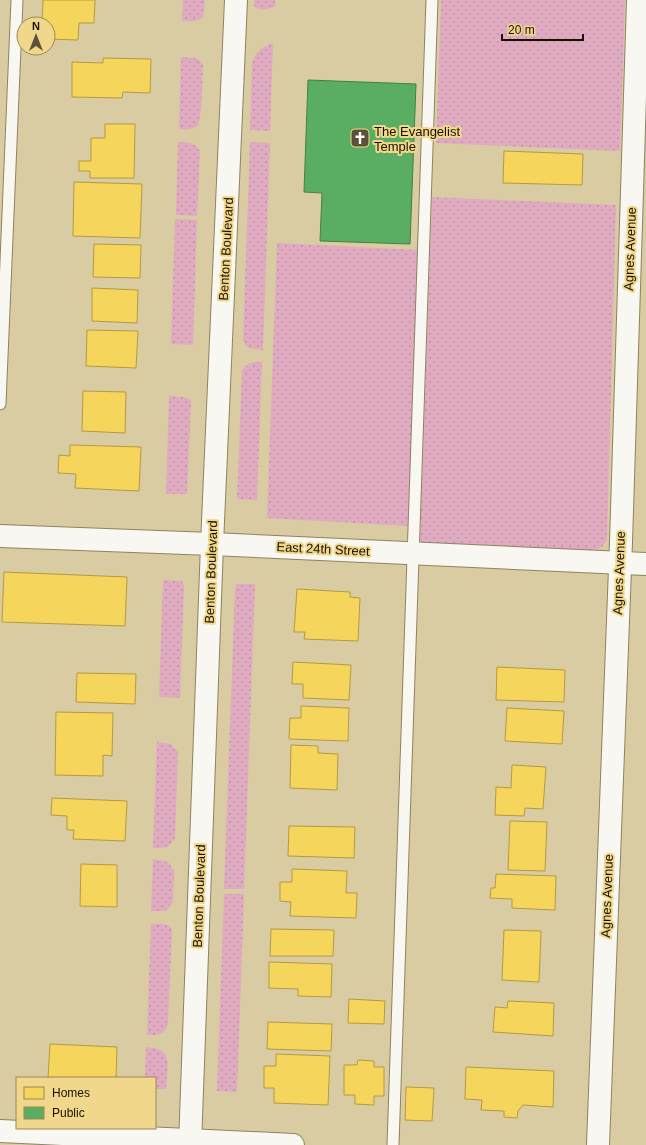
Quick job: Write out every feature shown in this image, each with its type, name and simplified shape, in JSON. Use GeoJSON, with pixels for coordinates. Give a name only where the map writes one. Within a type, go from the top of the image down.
{"type":"FeatureCollection","features":[{"type":"Feature","properties":{"kind":"street","name":"Benton Boulevard"},"geometry":{"type":"LineString","coordinates":[[190,1142],[212,544],[236,0]]}},
{"type":"Feature","properties":{"kind":"street","name":"Agnes Avenue"},"geometry":{"type":"LineString","coordinates":[[598,1145],[620,563],[638,0]]}},
{"type":"Feature","properties":{"kind":"street","name":"East 24th Street"},"geometry":{"type":"LineString","coordinates":[[0,536],[646,564]]}},
{"type":"Feature","properties":{"kind":"street"},"geometry":{"type":"LineString","coordinates":[[0,1131],[190,1142],[293,1145]]}},
{"type":"Feature","properties":{"kind":"lane"},"geometry":{"type":"LineString","coordinates":[[0,404],[16,0]]}},
{"type":"Feature","properties":{"kind":"lane"},"geometry":{"type":"LineString","coordinates":[[392,1145],[432,0]]}},
{"type":"Feature","properties":{"kind":"shaded area"},"geometry":{"type":"Polygon","coordinates":[[[183,0],[205,0],[203,16],[194,21],[182,21],[183,0]]]}},
{"type":"Feature","properties":{"kind":"shaded area"},"geometry":{"type":"Polygon","coordinates":[[[254,0],[275,0],[275,7],[264,10],[256,8],[254,6],[254,0]]]}},
{"type":"Feature","properties":{"kind":"shaded area"},"geometry":{"type":"Polygon","coordinates":[[[441,0],[625,0],[620,151],[436,143],[441,0]]]}},
{"type":"Feature","properties":{"kind":"shaded area"},"geometry":{"type":"Polygon","coordinates":[[[273,43],[270,131],[250,130],[252,63],[260,50],[273,43]]]}},
{"type":"Feature","properties":{"kind":"shaded area"},"geometry":{"type":"Polygon","coordinates":[[[181,57],[196,58],[203,64],[202,97],[199,122],[195,128],[191,129],[179,129],[181,57]]]}},
{"type":"Feature","properties":{"kind":"shaded area"},"geometry":{"type":"Polygon","coordinates":[[[178,142],[191,143],[200,151],[197,216],[176,215],[178,142]]]}},
{"type":"Feature","properties":{"kind":"shaded area"},"geometry":{"type":"Polygon","coordinates":[[[250,142],[270,143],[263,350],[248,348],[243,341],[250,142]]]}},
{"type":"Feature","properties":{"kind":"shaded area"},"geometry":{"type":"Polygon","coordinates":[[[432,197],[616,205],[607,539],[603,546],[595,551],[420,542],[432,197]]]}},
{"type":"Feature","properties":{"kind":"shaded area"},"geometry":{"type":"Polygon","coordinates":[[[175,219],[197,220],[193,345],[171,344],[175,219]]]}},
{"type":"Feature","properties":{"kind":"shaded area"},"geometry":{"type":"Polygon","coordinates":[[[277,243],[418,250],[408,526],[267,518],[277,243]]]}},
{"type":"Feature","properties":{"kind":"shaded area"},"geometry":{"type":"Polygon","coordinates":[[[254,362],[262,362],[257,500],[237,499],[242,371],[247,365],[254,362]]]}},
{"type":"Feature","properties":{"kind":"shaded area"},"geometry":{"type":"Polygon","coordinates":[[[169,396],[183,397],[191,400],[187,494],[166,494],[169,396]]]}},
{"type":"Feature","properties":{"kind":"shaded area"},"geometry":{"type":"Polygon","coordinates":[[[163,580],[182,581],[184,586],[180,698],[159,697],[163,580]]]}},
{"type":"Feature","properties":{"kind":"shaded area"},"geometry":{"type":"Polygon","coordinates":[[[237,584],[255,584],[244,889],[224,889],[235,590],[237,584]]]}},
{"type":"Feature","properties":{"kind":"shaded area"},"geometry":{"type":"Polygon","coordinates":[[[157,742],[171,744],[178,752],[175,838],[166,847],[153,848],[157,742]]]}},
{"type":"Feature","properties":{"kind":"shaded area"},"geometry":{"type":"Polygon","coordinates":[[[153,859],[168,862],[174,871],[173,902],[167,910],[163,911],[151,911],[153,859]]]}},
{"type":"Feature","properties":{"kind":"shaded area"},"geometry":{"type":"Polygon","coordinates":[[[224,894],[244,894],[237,1092],[217,1091],[224,894]]]}},
{"type":"Feature","properties":{"kind":"shaded area"},"geometry":{"type":"Polygon","coordinates":[[[151,924],[165,924],[172,929],[168,1024],[162,1033],[147,1035],[151,924]]]}},
{"type":"Feature","properties":{"kind":"shaded area"},"geometry":{"type":"Polygon","coordinates":[[[146,1047],[155,1048],[162,1051],[167,1060],[168,1066],[166,1089],[156,1089],[156,1077],[145,1077],[146,1047]]]}},
{"type":"Feature","properties":{"kind":"building: Homes"},"geometry":{"type":"Polygon","coordinates":[[[43,0],[95,0],[94,23],[79,23],[78,40],[56,39],[56,16],[42,16],[43,0]]]}},
{"type":"Feature","properties":{"kind":"building: Homes"},"geometry":{"type":"Polygon","coordinates":[[[103,58],[151,59],[150,93],[123,92],[122,98],[72,97],[72,62],[103,63],[103,58]]]}},
{"type":"Feature","properties":{"kind":"building: Homes"},"geometry":{"type":"Polygon","coordinates":[[[105,124],[135,124],[134,178],[90,178],[90,171],[79,171],[79,161],[91,161],[91,138],[105,138],[105,124]]]}},
{"type":"Feature","properties":{"kind":"building: Homes"},"geometry":{"type":"Polygon","coordinates":[[[504,151],[583,154],[582,185],[503,183],[504,151]]]}},
{"type":"Feature","properties":{"kind":"building: Homes"},"geometry":{"type":"Polygon","coordinates":[[[74,182],[142,184],[140,238],[73,236],[74,182]]]}},
{"type":"Feature","properties":{"kind":"building: Homes"},"geometry":{"type":"Polygon","coordinates":[[[94,244],[141,245],[140,278],[93,277],[94,244]]]}},
{"type":"Feature","properties":{"kind":"building: Homes"},"geometry":{"type":"Polygon","coordinates":[[[92,288],[138,290],[137,323],[92,321],[92,288]]]}},
{"type":"Feature","properties":{"kind":"building: Homes"},"geometry":{"type":"Polygon","coordinates":[[[87,330],[138,331],[136,368],[86,366],[87,330]]]}},
{"type":"Feature","properties":{"kind":"building: Homes"},"geometry":{"type":"Polygon","coordinates":[[[83,391],[126,392],[125,433],[82,431],[83,391]]]}},
{"type":"Feature","properties":{"kind":"building: Homes"},"geometry":{"type":"Polygon","coordinates":[[[70,445],[141,447],[139,491],[75,488],[76,474],[58,473],[59,455],[70,456],[70,445]]]}},
{"type":"Feature","properties":{"kind":"building: Homes"},"geometry":{"type":"Polygon","coordinates":[[[4,572],[127,577],[125,626],[2,622],[4,572]]]}},
{"type":"Feature","properties":{"kind":"building: Homes"},"geometry":{"type":"Polygon","coordinates":[[[297,589],[350,592],[350,597],[360,598],[358,641],[304,639],[305,632],[294,632],[297,589]]]}},
{"type":"Feature","properties":{"kind":"building: Homes"},"geometry":{"type":"Polygon","coordinates":[[[293,662],[351,665],[349,700],[303,698],[303,684],[292,684],[293,662]]]}},
{"type":"Feature","properties":{"kind":"building: Homes"},"geometry":{"type":"Polygon","coordinates":[[[497,667],[565,670],[564,702],[496,700],[497,667]]]}},
{"type":"Feature","properties":{"kind":"building: Homes"},"geometry":{"type":"Polygon","coordinates":[[[77,673],[136,674],[135,704],[76,702],[77,673]]]}},
{"type":"Feature","properties":{"kind":"building: Homes"},"geometry":{"type":"Polygon","coordinates":[[[301,706],[349,708],[348,741],[289,739],[290,718],[301,718],[301,706]]]}},
{"type":"Feature","properties":{"kind":"building: Homes"},"geometry":{"type":"Polygon","coordinates":[[[507,708],[564,711],[562,744],[505,741],[507,708]]]}},
{"type":"Feature","properties":{"kind":"building: Homes"},"geometry":{"type":"Polygon","coordinates":[[[56,712],[113,713],[112,756],[103,755],[103,776],[55,775],[56,712]]]}},
{"type":"Feature","properties":{"kind":"building: Homes"},"geometry":{"type":"Polygon","coordinates":[[[291,745],[318,746],[318,753],[338,754],[337,790],[290,788],[291,745]]]}},
{"type":"Feature","properties":{"kind":"building: Homes"},"geometry":{"type":"Polygon","coordinates":[[[512,765],[546,767],[543,809],[525,808],[524,816],[495,815],[496,787],[511,788],[512,765]]]}},
{"type":"Feature","properties":{"kind":"building: Homes"},"geometry":{"type":"Polygon","coordinates":[[[52,798],[127,801],[125,841],[73,839],[74,830],[67,830],[67,816],[51,815],[52,798]]]}},
{"type":"Feature","properties":{"kind":"building: Homes"},"geometry":{"type":"Polygon","coordinates":[[[510,821],[547,822],[545,871],[508,870],[510,821]]]}},
{"type":"Feature","properties":{"kind":"building: Homes"},"geometry":{"type":"Polygon","coordinates":[[[289,826],[355,827],[354,858],[288,856],[289,826]]]}},
{"type":"Feature","properties":{"kind":"building: Homes"},"geometry":{"type":"Polygon","coordinates":[[[81,864],[117,865],[117,907],[80,906],[81,864]]]}},
{"type":"Feature","properties":{"kind":"building: Homes"},"geometry":{"type":"Polygon","coordinates":[[[292,869],[347,871],[346,893],[357,893],[356,918],[290,916],[291,902],[280,901],[280,882],[292,882],[292,869]]]}},
{"type":"Feature","properties":{"kind":"building: Homes"},"geometry":{"type":"Polygon","coordinates":[[[496,874],[556,876],[555,910],[512,908],[512,899],[490,898],[491,888],[495,888],[496,874]]]}},
{"type":"Feature","properties":{"kind":"building: Homes"},"geometry":{"type":"Polygon","coordinates":[[[271,929],[334,930],[333,956],[270,956],[271,929]]]}},
{"type":"Feature","properties":{"kind":"building: Homes"},"geometry":{"type":"Polygon","coordinates":[[[504,930],[541,931],[539,982],[502,980],[504,930]]]}},
{"type":"Feature","properties":{"kind":"building: Homes"},"geometry":{"type":"Polygon","coordinates":[[[269,962],[332,964],[331,997],[298,996],[298,989],[269,988],[269,962]]]}},
{"type":"Feature","properties":{"kind":"building: Homes"},"geometry":{"type":"Polygon","coordinates":[[[349,999],[385,1001],[384,1024],[348,1023],[349,999]]]}},
{"type":"Feature","properties":{"kind":"building: Homes"},"geometry":{"type":"Polygon","coordinates":[[[508,1001],[554,1003],[553,1036],[493,1032],[495,1007],[507,1008],[508,1001]]]}},
{"type":"Feature","properties":{"kind":"building: Homes"},"geometry":{"type":"Polygon","coordinates":[[[268,1022],[332,1024],[331,1051],[267,1049],[268,1022]]]}},
{"type":"Feature","properties":{"kind":"building: Homes"},"geometry":{"type":"Polygon","coordinates":[[[50,1044],[117,1047],[116,1077],[48,1077],[50,1044]]]}},
{"type":"Feature","properties":{"kind":"building: Homes"},"geometry":{"type":"Polygon","coordinates":[[[276,1054],[330,1056],[328,1105],[274,1103],[274,1088],[264,1088],[264,1066],[276,1066],[276,1054]]]}},
{"type":"Feature","properties":{"kind":"building: Homes"},"geometry":{"type":"Polygon","coordinates":[[[358,1060],[374,1061],[374,1067],[384,1067],[384,1096],[374,1096],[374,1105],[355,1104],[355,1095],[344,1095],[344,1065],[357,1065],[358,1060]]]}},
{"type":"Feature","properties":{"kind":"building: Homes"},"geometry":{"type":"Polygon","coordinates":[[[466,1067],[554,1071],[553,1107],[523,1105],[518,1111],[517,1118],[504,1117],[504,1111],[481,1110],[482,1100],[465,1099],[466,1067]]]}},
{"type":"Feature","properties":{"kind":"building: Homes"},"geometry":{"type":"Polygon","coordinates":[[[406,1087],[434,1088],[432,1121],[405,1120],[406,1087]]]}},
{"type":"Feature","properties":{"kind":"building: Public","name":"The Evangelist Temple"},"geometry":{"type":"Polygon","coordinates":[[[308,80],[416,84],[410,244],[320,241],[322,193],[304,192],[308,80]]]}},
{"type":"Feature","properties":{"kind":"place","name":"The Evangelist Temple"},"geometry":{"type":"Point","coordinates":[360,138]}}]}
